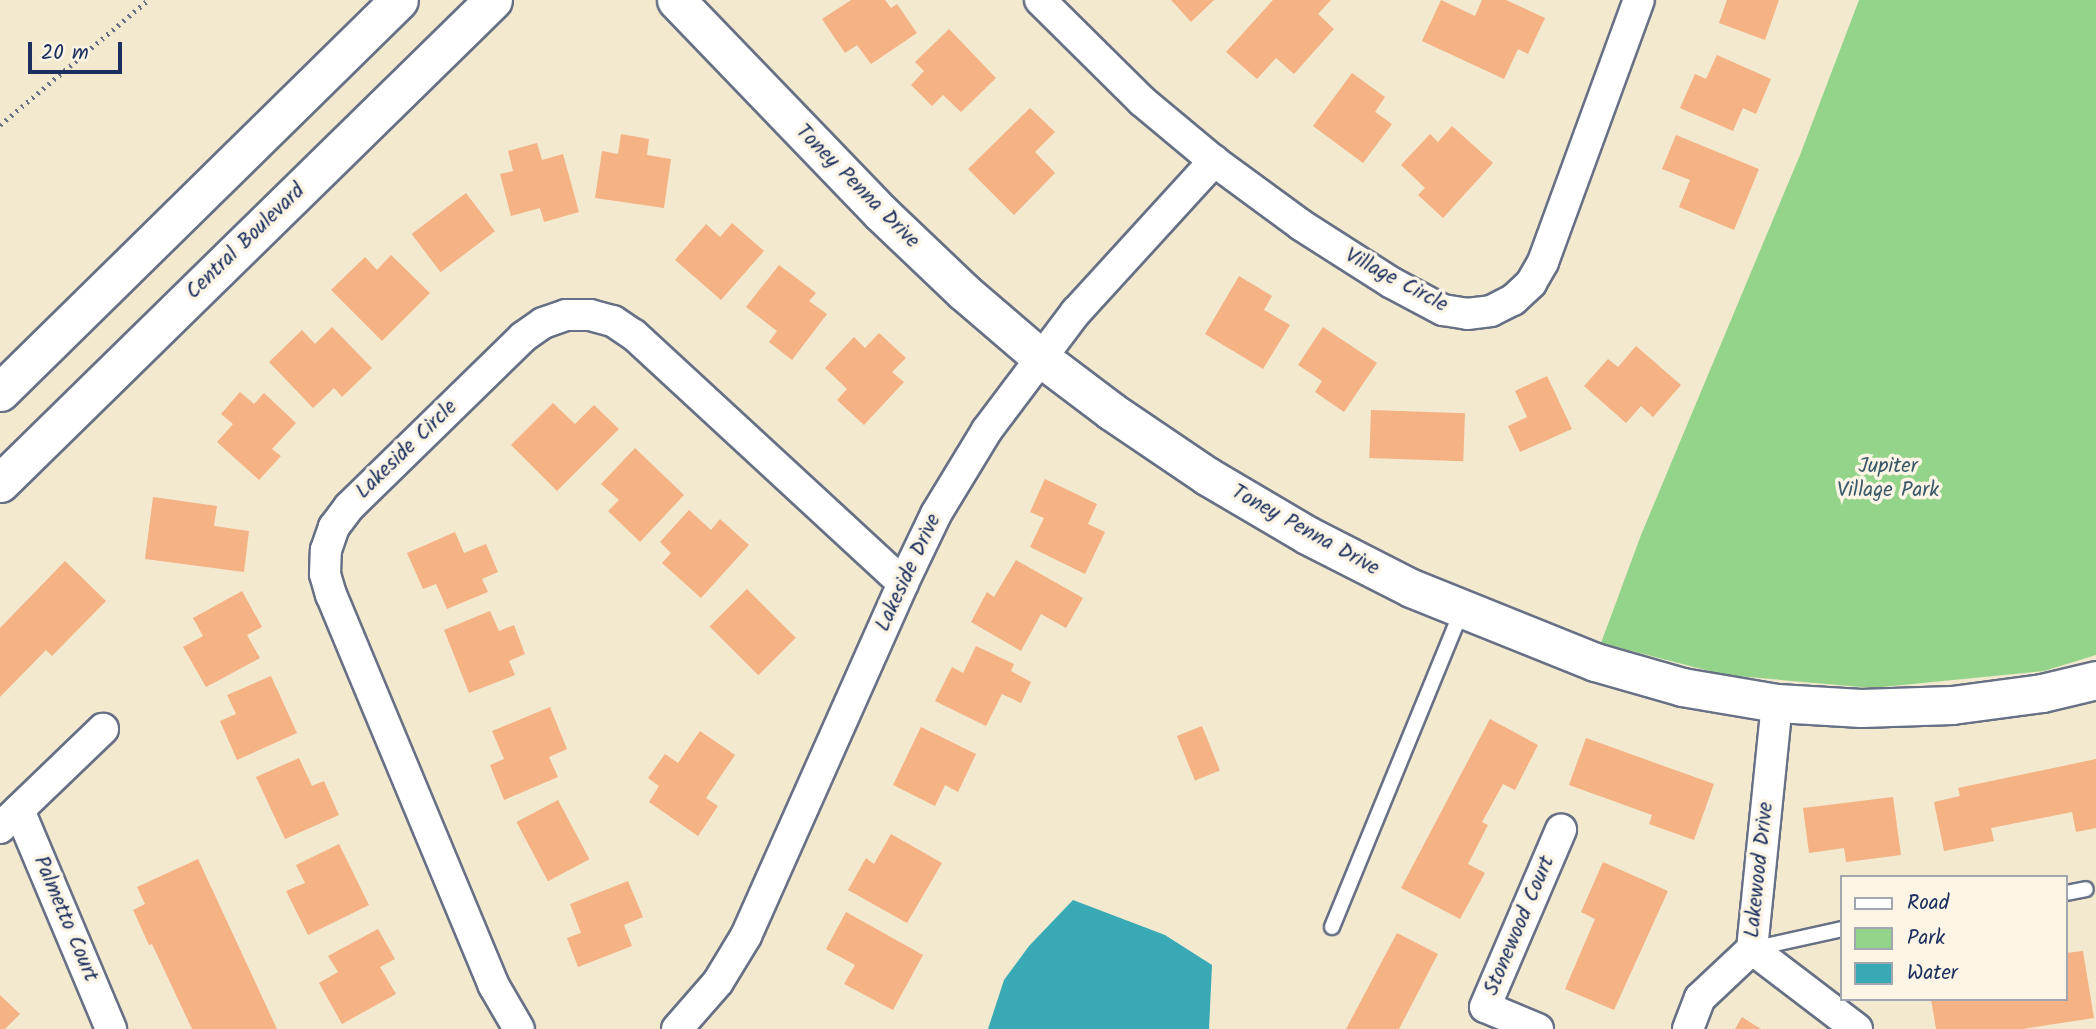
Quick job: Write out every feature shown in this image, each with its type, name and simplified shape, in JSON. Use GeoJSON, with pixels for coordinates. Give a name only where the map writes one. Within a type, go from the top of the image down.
{"type":"FeatureCollection","features":[{"type":"Feature","properties":{"kind":"street"},"geometry":{"type":"LineString","coordinates":[[0,392],[399,0]]}},
{"type":"Feature","properties":{"kind":"street","name":"Central Boulevard"},"geometry":{"type":"LineString","coordinates":[[0,483],[493,0]]}},
{"type":"Feature","properties":{"kind":"street","name":"Toney Penna Drive"},"geometry":{"type":"LineString","coordinates":[[676,0],[880,212],[964,292],[1041,358],[1111,411],[1241,497],[1307,536],[1462,610],[1595,662],[1682,687],[1777,703],[1861,708],[1952,705],[2042,693],[2096,680]]}},
{"type":"Feature","properties":{"kind":"street","name":"Village Circle"},"geometry":{"type":"LineString","coordinates":[[1040,0],[1142,101],[1214,161],[1301,225],[1392,283],[1443,310],[1467,314],[1491,310],[1513,300],[1531,283],[1543,262],[1639,0]]}},
{"type":"Feature","properties":{"kind":"street","name":"Lakeside Drive"},"geometry":{"type":"LineString","coordinates":[[677,1029],[718,982],[746,936],[903,583],[936,514],[986,430],[1076,312],[1214,161]]}},
{"type":"Feature","properties":{"kind":"street","name":"Lakeside Circle"},"geometry":{"type":"LineString","coordinates":[[519,1029],[494,986],[331,595],[325,574],[326,550],[334,527],[349,508],[523,337],[543,323],[566,315],[590,315],[613,321],[634,335],[903,583]]}},
{"type":"Feature","properties":{"kind":"street","name":"Lakewood Drive"},"geometry":{"type":"LineString","coordinates":[[1777,703],[1752,948],[1857,1029]]}},
{"type":"Feature","properties":{"kind":"street","name":"Palmetto Court"},"geometry":{"type":"LineString","coordinates":[[103,729],[10,819],[111,1029]]}},
{"type":"Feature","properties":{"kind":"street","name":"Stonewood Court"},"geometry":{"type":"LineString","coordinates":[[1538,1029],[1485,1007],[1561,830]]}},
{"type":"Feature","properties":{"kind":"street"},"geometry":{"type":"LineString","coordinates":[[1688,1029],[1700,998],[1752,948]]}},
{"type":"Feature","properties":{"kind":"lane"},"geometry":{"type":"LineString","coordinates":[[1332,927],[1462,610]]}},
{"type":"Feature","properties":{"kind":"lane"},"geometry":{"type":"LineString","coordinates":[[2068,893],[2086,890]]}},
{"type":"Feature","properties":{"kind":"lane"},"geometry":{"type":"LineString","coordinates":[[1752,948],[1840,929]]}},
{"type":"Feature","properties":{"kind":"path"},"geometry":{"type":"LineString","coordinates":[[0,125],[148,0]]}},
{"type":"Feature","properties":{"kind":"green space","name":"Jupiter Village Park"},"geometry":{"type":"Polygon","coordinates":[[[1859,0],[2096,0],[2096,655],[2044,671],[1872,688],[1725,675],[1601,643],[1641,535],[1800,155],[1859,0]]]}},
{"type":"Feature","properties":{"kind":"water"},"geometry":{"type":"Polygon","coordinates":[[[1073,900],[1165,935],[1212,965],[1209,1029],[988,1029],[1004,980],[1029,946],[1073,900]]]}},
{"type":"Feature","properties":{"kind":"building"},"geometry":{"type":"Polygon","coordinates":[[[851,0],[885,0],[891,8],[897,4],[917,33],[871,64],[857,45],[845,53],[822,19],[851,0]]]}},
{"type":"Feature","properties":{"kind":"building"},"geometry":{"type":"Polygon","coordinates":[[[1171,0],[1214,0],[1191,22],[1171,0]]]}},
{"type":"Feature","properties":{"kind":"building"},"geometry":{"type":"Polygon","coordinates":[[[1273,0],[1331,0],[1318,14],[1334,29],[1294,74],[1276,58],[1257,79],[1226,52],[1273,0]]]}},
{"type":"Feature","properties":{"kind":"building"},"geometry":{"type":"Polygon","coordinates":[[[1441,0],[1475,16],[1482,0],[1506,0],[1545,18],[1528,54],[1518,49],[1504,79],[1422,41],[1441,0]]]}},
{"type":"Feature","properties":{"kind":"building"},"geometry":{"type":"Polygon","coordinates":[[[1727,0],[1779,0],[1765,40],[1719,23],[1727,0]]]}},
{"type":"Feature","properties":{"kind":"building"},"geometry":{"type":"Polygon","coordinates":[[[949,29],[996,78],[961,112],[943,95],[932,106],[911,85],[924,71],[915,62],[949,29]]]}},
{"type":"Feature","properties":{"kind":"building"},"geometry":{"type":"Polygon","coordinates":[[[1717,55],[1771,79],[1756,114],[1743,108],[1733,131],[1680,108],[1695,74],[1706,79],[1717,55]]]}},
{"type":"Feature","properties":{"kind":"building"},"geometry":{"type":"Polygon","coordinates":[[[1352,73],[1385,97],[1375,112],[1392,124],[1363,163],[1313,126],[1352,73]]]}},
{"type":"Feature","properties":{"kind":"building"},"geometry":{"type":"Polygon","coordinates":[[[1030,108],[1055,132],[1035,152],[1055,173],[1014,215],[968,169],[1030,108]]]}},
{"type":"Feature","properties":{"kind":"building"},"geometry":{"type":"Polygon","coordinates":[[[1452,126],[1493,163],[1443,218],[1418,195],[1425,188],[1401,165],[1430,134],[1438,142],[1452,126]]]}},
{"type":"Feature","properties":{"kind":"building"},"geometry":{"type":"Polygon","coordinates":[[[621,134],[649,139],[647,155],[671,159],[664,208],[595,198],[602,151],[618,154],[621,134]]]}},
{"type":"Feature","properties":{"kind":"building"},"geometry":{"type":"Polygon","coordinates":[[[1676,135],[1759,169],[1734,230],[1679,207],[1690,180],[1662,169],[1676,135]]]}},
{"type":"Feature","properties":{"kind":"building"},"geometry":{"type":"Polygon","coordinates":[[[537,143],[542,160],[563,154],[579,212],[544,222],[540,208],[511,216],[500,174],[513,171],[508,151],[537,143]]]}},
{"type":"Feature","properties":{"kind":"building"},"geometry":{"type":"Polygon","coordinates":[[[466,193],[495,231],[441,272],[412,234],[466,193]]]}},
{"type":"Feature","properties":{"kind":"building"},"geometry":{"type":"Polygon","coordinates":[[[732,223],[764,251],[721,300],[675,260],[706,224],[720,237],[732,223]]]}},
{"type":"Feature","properties":{"kind":"building"},"geometry":{"type":"Polygon","coordinates":[[[391,255],[430,293],[382,341],[331,290],[365,257],[377,270],[391,255]]]}},
{"type":"Feature","properties":{"kind":"building"},"geometry":{"type":"Polygon","coordinates":[[[779,265],[816,293],[809,301],[827,314],[792,360],[769,342],[777,331],[746,307],[779,265]]]}},
{"type":"Feature","properties":{"kind":"building"},"geometry":{"type":"Polygon","coordinates":[[[1239,276],[1272,296],[1264,310],[1290,325],[1263,369],[1205,334],[1239,276]]]}},
{"type":"Feature","properties":{"kind":"building"},"geometry":{"type":"Polygon","coordinates":[[[332,327],[372,368],[342,397],[334,388],[313,408],[269,362],[302,330],[315,344],[332,327]]]}},
{"type":"Feature","properties":{"kind":"building"},"geometry":{"type":"Polygon","coordinates":[[[1323,327],[1377,363],[1344,412],[1315,392],[1322,381],[1298,365],[1323,327]]]}},
{"type":"Feature","properties":{"kind":"building"},"geometry":{"type":"Polygon","coordinates":[[[879,333],[906,358],[892,372],[904,382],[864,425],[837,400],[847,389],[825,368],[854,337],[865,348],[879,333]]]}},
{"type":"Feature","properties":{"kind":"building"},"geometry":{"type":"Polygon","coordinates":[[[1636,346],[1681,385],[1653,417],[1641,406],[1626,423],[1584,386],[1608,359],[1618,367],[1636,346]]]}},
{"type":"Feature","properties":{"kind":"building"},"geometry":{"type":"Polygon","coordinates":[[[1547,376],[1572,429],[1520,452],[1508,426],[1527,417],[1515,391],[1547,376]]]}},
{"type":"Feature","properties":{"kind":"building"},"geometry":{"type":"Polygon","coordinates":[[[240,392],[254,404],[264,393],[296,423],[272,449],[281,456],[259,480],[217,442],[233,424],[221,414],[240,392]]]}},
{"type":"Feature","properties":{"kind":"building"},"geometry":{"type":"Polygon","coordinates":[[[553,403],[575,424],[594,405],[619,429],[557,491],[511,445],[553,403]]]}},
{"type":"Feature","properties":{"kind":"building"},"geometry":{"type":"Polygon","coordinates":[[[1371,410],[1465,413],[1463,461],[1369,458],[1371,410]]]}},
{"type":"Feature","properties":{"kind":"building"},"geometry":{"type":"Polygon","coordinates":[[[635,448],[684,495],[640,542],[608,511],[619,500],[601,484],[635,448]]]}},
{"type":"Feature","properties":{"kind":"building"},"geometry":{"type":"Polygon","coordinates":[[[1045,479],[1097,504],[1088,524],[1105,532],[1085,574],[1030,547],[1044,518],[1030,512],[1045,479]]]}},
{"type":"Feature","properties":{"kind":"building"},"geometry":{"type":"Polygon","coordinates":[[[153,497],[217,506],[214,526],[249,531],[244,572],[145,559],[153,497]]]}},
{"type":"Feature","properties":{"kind":"building"},"geometry":{"type":"Polygon","coordinates":[[[689,510],[711,530],[720,519],[749,545],[701,598],[662,563],[671,553],[660,542],[689,510]]]}},
{"type":"Feature","properties":{"kind":"building"},"geometry":{"type":"Polygon","coordinates":[[[455,532],[464,553],[486,544],[498,572],[482,579],[488,592],[447,609],[436,584],[423,589],[407,553],[455,532]]]}},
{"type":"Feature","properties":{"kind":"building"},"geometry":{"type":"Polygon","coordinates":[[[1016,560],[1083,598],[1066,628],[1041,614],[1021,651],[971,622],[987,592],[994,597],[1016,560]]]}},
{"type":"Feature","properties":{"kind":"building"},"geometry":{"type":"Polygon","coordinates":[[[65,561],[106,601],[52,656],[46,650],[0,697],[0,628],[65,561]]]}},
{"type":"Feature","properties":{"kind":"building"},"geometry":{"type":"Polygon","coordinates":[[[747,589],[796,638],[758,675],[710,626],[747,589]]]}},
{"type":"Feature","properties":{"kind":"building"},"geometry":{"type":"Polygon","coordinates":[[[242,591],[262,627],[247,635],[260,658],[206,687],[183,647],[203,636],[193,618],[242,591]]]}},
{"type":"Feature","properties":{"kind":"building"},"geometry":{"type":"Polygon","coordinates":[[[490,611],[499,631],[514,625],[525,654],[509,661],[515,675],[469,693],[444,630],[490,611]]]}},
{"type":"Feature","properties":{"kind":"building"},"geometry":{"type":"Polygon","coordinates":[[[976,646],[1014,664],[1011,671],[1031,682],[1021,703],[1002,694],[986,726],[935,701],[952,667],[963,673],[976,646]]]}},
{"type":"Feature","properties":{"kind":"building"},"geometry":{"type":"Polygon","coordinates":[[[271,676],[297,733],[237,760],[220,721],[236,714],[227,695],[271,676]]]}},
{"type":"Feature","properties":{"kind":"building"},"geometry":{"type":"Polygon","coordinates":[[[550,707],[567,749],[549,757],[558,777],[504,800],[490,765],[504,759],[492,731],[550,707]]]}},
{"type":"Feature","properties":{"kind":"building"},"geometry":{"type":"Polygon","coordinates":[[[1490,719],[1538,745],[1515,790],[1503,784],[1482,822],[1488,825],[1468,864],[1485,873],[1460,919],[1401,888],[1490,719]]]}},
{"type":"Feature","properties":{"kind":"building"},"geometry":{"type":"Polygon","coordinates":[[[1202,726],[1220,771],[1195,781],[1177,736],[1202,726]]]}},
{"type":"Feature","properties":{"kind":"building"},"geometry":{"type":"Polygon","coordinates":[[[921,727],[976,754],[958,792],[945,785],[935,806],[893,785],[921,727]]]}},
{"type":"Feature","properties":{"kind":"building"},"geometry":{"type":"Polygon","coordinates":[[[700,731],[735,755],[706,798],[718,806],[698,836],[649,802],[659,786],[648,778],[665,754],[678,763],[700,731]]]}},
{"type":"Feature","properties":{"kind":"building"},"geometry":{"type":"Polygon","coordinates":[[[1586,738],[1714,784],[1694,840],[1649,824],[1652,815],[1569,785],[1586,738]]]}},
{"type":"Feature","properties":{"kind":"building"},"geometry":{"type":"Polygon","coordinates":[[[299,758],[312,786],[324,781],[339,815],[285,839],[256,777],[299,758]]]}},
{"type":"Feature","properties":{"kind":"building"},"geometry":{"type":"Polygon","coordinates":[[[2096,759],[2096,828],[2076,832],[2072,812],[1991,828],[1994,841],[1944,851],[1934,802],[1960,796],[1958,788],[2096,759]]]}},
{"type":"Feature","properties":{"kind":"building"},"geometry":{"type":"Polygon","coordinates":[[[1893,797],[1901,855],[1846,862],[1844,848],[1809,853],[1803,808],[1893,797]]]}},
{"type":"Feature","properties":{"kind":"building"},"geometry":{"type":"Polygon","coordinates":[[[558,800],[589,859],[548,881],[517,822],[558,800]]]}},
{"type":"Feature","properties":{"kind":"building"},"geometry":{"type":"Polygon","coordinates":[[[891,834],[942,863],[907,923],[848,890],[866,858],[874,864],[891,834]]]}},
{"type":"Feature","properties":{"kind":"building"},"geometry":{"type":"Polygon","coordinates":[[[339,844],[369,905],[308,935],[286,891],[305,883],[296,865],[339,844]]]}},
{"type":"Feature","properties":{"kind":"building"},"geometry":{"type":"Polygon","coordinates":[[[198,859],[277,1029],[192,1029],[152,944],[149,945],[133,910],[145,904],[137,887],[198,859]]]}},
{"type":"Feature","properties":{"kind":"building"},"geometry":{"type":"Polygon","coordinates":[[[1603,862],[1668,891],[1614,1010],[1565,989],[1595,919],[1581,912],[1603,862]]]}},
{"type":"Feature","properties":{"kind":"building"},"geometry":{"type":"Polygon","coordinates":[[[628,881],[643,917],[624,925],[632,946],[578,967],[567,938],[581,933],[570,904],[628,881]]]}},
{"type":"Feature","properties":{"kind":"building"},"geometry":{"type":"Polygon","coordinates":[[[846,912],[923,955],[893,1010],[844,984],[855,965],[826,949],[846,912]]]}},
{"type":"Feature","properties":{"kind":"building"},"geometry":{"type":"Polygon","coordinates":[[[378,929],[395,959],[380,967],[396,994],[342,1024],[319,983],[338,972],[328,956],[378,929]]]}},
{"type":"Feature","properties":{"kind":"building"},"geometry":{"type":"Polygon","coordinates":[[[1397,933],[1438,954],[1399,1029],[1346,1029],[1397,933]]]}},
{"type":"Feature","properties":{"kind":"building"},"geometry":{"type":"Polygon","coordinates":[[[2083,951],[2094,1018],[2023,1029],[1936,1029],[1931,1001],[2068,1001],[2068,953],[2083,951]]]}},
{"type":"Feature","properties":{"kind":"building"},"geometry":{"type":"Polygon","coordinates":[[[0,995],[20,1014],[5,1029],[0,1029],[0,995]]]}},
{"type":"Feature","properties":{"kind":"building"},"geometry":{"type":"Polygon","coordinates":[[[1742,1017],[1761,1029],[1735,1029],[1742,1017]]]}}]}
